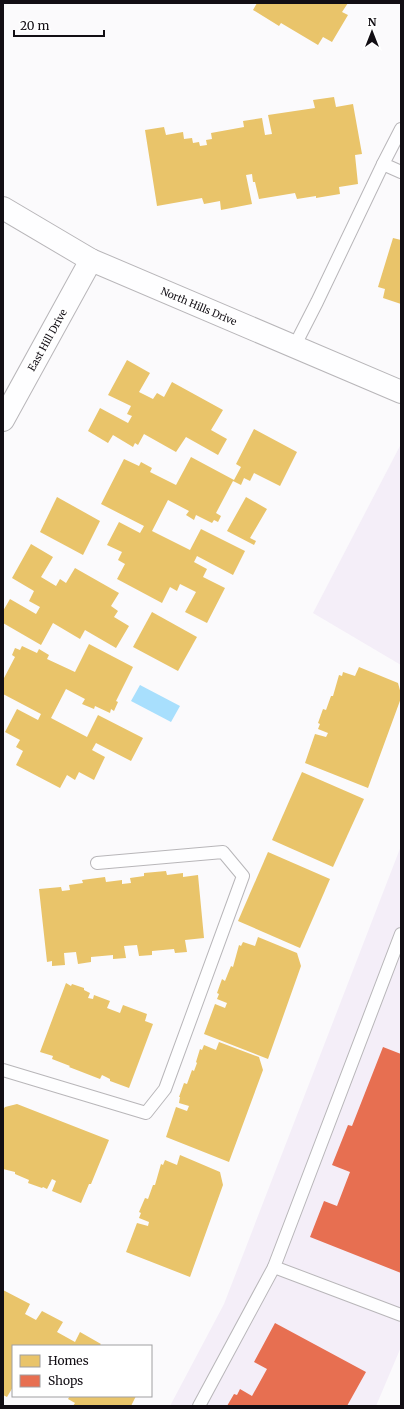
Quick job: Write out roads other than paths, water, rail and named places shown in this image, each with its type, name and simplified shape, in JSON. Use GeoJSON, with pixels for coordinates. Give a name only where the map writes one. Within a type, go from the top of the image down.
{"type":"FeatureCollection","features":[{"type":"Feature","properties":{"kind":"street","name":"North Hills Drive"},"geometry":{"type":"LineString","coordinates":[[3,208],[91,260],[401,392]]}},
{"type":"Feature","properties":{"kind":"street","name":"East Hill Drive"},"geometry":{"type":"LineString","coordinates":[[3,420],[91,260]]}},
{"type":"Feature","properties":{"kind":"lane"},"geometry":{"type":"LineString","coordinates":[[294,347],[401,129]]}},
{"type":"Feature","properties":{"kind":"lane"},"geometry":{"type":"LineString","coordinates":[[383,164],[401,172]]}},
{"type":"Feature","properties":{"kind":"lane"},"geometry":{"type":"LineString","coordinates":[[3,1070],[146,1113],[165,1088],[243,876],[223,852],[97,863]]}},
{"type":"Feature","properties":{"kind":"lane"},"geometry":{"type":"LineString","coordinates":[[199,1406],[274,1267],[401,934]]}},
{"type":"Feature","properties":{"kind":"lane"},"geometry":{"type":"LineString","coordinates":[[274,1267],[401,1315]]}},
{"type":"Feature","properties":{"kind":"water"},"geometry":{"type":"Polygon","coordinates":[[[140,685],[180,706],[171,722],[131,701],[140,685]]]}}]}
